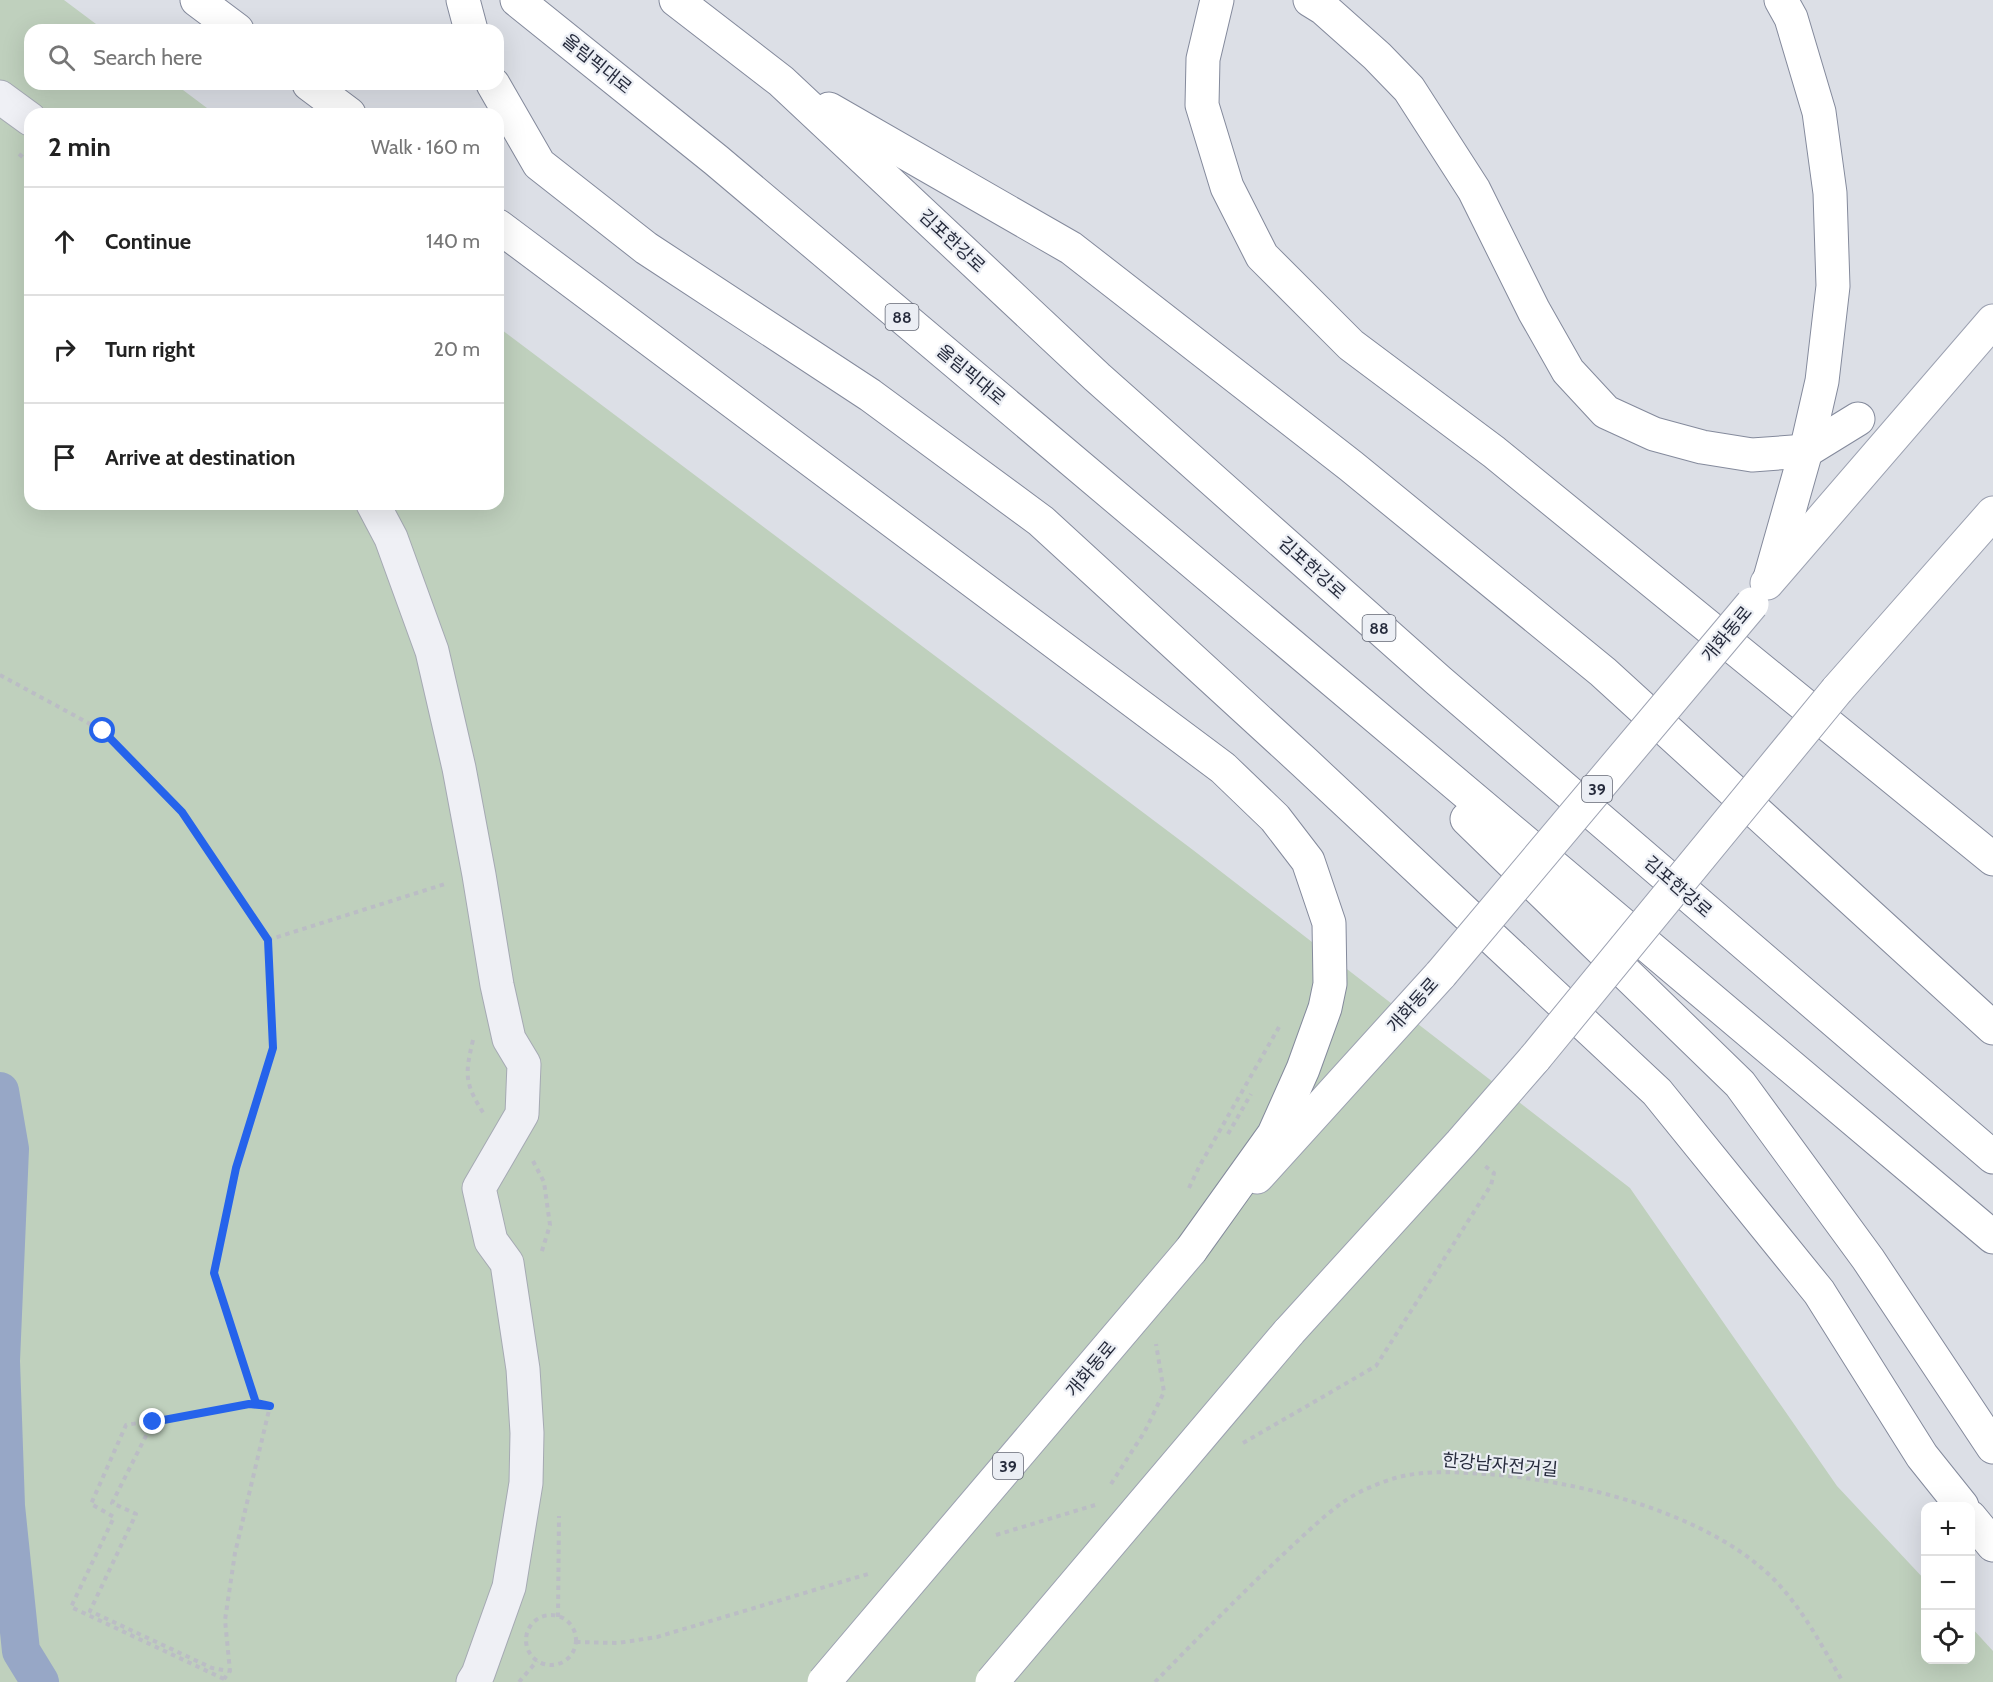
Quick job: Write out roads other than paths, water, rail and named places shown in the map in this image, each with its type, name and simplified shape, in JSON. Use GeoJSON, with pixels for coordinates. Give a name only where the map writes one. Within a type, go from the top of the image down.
{"type":"FeatureCollection","features":[{"type":"Feature","properties":{"kind":"main road"},"geometry":{"type":"LineString","coordinates":[[196,0],[229,24]]}},
{"type":"Feature","properties":{"kind":"main road"},"geometry":{"type":"LineString","coordinates":[[464,0],[470,24]]}},
{"type":"Feature","properties":{"kind":"main road","name":"올림픽대로"},"geometry":{"type":"LineString","coordinates":[[517,0],[716,160],[1283,637]]}},
{"type":"Feature","properties":{"kind":"main road","name":"88"},"geometry":{"type":"LineString","coordinates":[[676,0],[781,81]]}},
{"type":"Feature","properties":{"kind":"main road"},"geometry":{"type":"LineString","coordinates":[[1217,0],[1203,59],[1202,105],[1227,187],[1262,256],[1352,345],[1494,452],[1993,859]]}},
{"type":"Feature","properties":{"kind":"main road"},"geometry":{"type":"LineString","coordinates":[[1310,0],[1338,21],[1409,89],[1474,190],[1534,311],[1568,371],[1606,412],[1654,434],[1702,447],[1752,455],[1806,452],[1858,419]]}},
{"type":"Feature","properties":{"kind":"main road"},"geometry":{"type":"LineString","coordinates":[[1761,591],[1806,452],[1822,381],[1833,286],[1830,193],[1819,112],[1791,18],[1781,0]]}},
{"type":"Feature","properties":{"kind":"main road"},"geometry":{"type":"LineString","coordinates":[[781,81],[1071,248],[1351,466],[1603,672],[1993,1028]]}},
{"type":"Feature","properties":{"kind":"main road","name":"김포한강로"},"geometry":{"type":"LineString","coordinates":[[781,81],[1097,377],[1439,681],[1993,1157]]}},
{"type":"Feature","properties":{"kind":"main road"},"geometry":{"type":"LineString","coordinates":[[317,90],[341,108]]}},
{"type":"Feature","properties":{"kind":"main road"},"geometry":{"type":"LineString","coordinates":[[496,90],[538,164],[646,248],[870,395],[1041,521],[1304,762],[1657,1092],[1819,1292],[1922,1456],[1959,1502]]}},
{"type":"Feature","properties":{"kind":"main road"},"geometry":{"type":"LineString","coordinates":[[504,230],[1223,768],[1275,818],[1308,861],[1329,923],[1330,984],[1325,1008],[1303,1069],[1274,1134],[1191,1250]]}},
{"type":"Feature","properties":{"kind":"main road","name":"개화동로"},"geometry":{"type":"LineString","coordinates":[[824,1682],[1191,1250],[1441,974],[1761,591],[1993,321]]}},
{"type":"Feature","properties":{"kind":"main road"},"geometry":{"type":"LineString","coordinates":[[992,1682],[1288,1334],[1535,1058],[1838,690],[1993,513]]}},
{"type":"Feature","properties":{"kind":"main road","name":"88"},"geometry":{"type":"LineString","coordinates":[[1283,637],[1740,1084],[1868,1259],[1993,1447]]}},
{"type":"Feature","properties":{"kind":"main road","name":"88"},"geometry":{"type":"LineString","coordinates":[[1283,637],[1993,1238]]}},
{"type":"Feature","properties":{"kind":"main road"},"geometry":{"type":"LineString","coordinates":[[1975,1522],[1993,1545]]}},
{"type":"Feature","properties":{"kind":"lane"},"geometry":{"type":"LineString","coordinates":[[0,96],[24,114]]}},
{"type":"Feature","properties":{"kind":"lane"},"geometry":{"type":"LineString","coordinates":[[376,510],[391,538],[432,651],[459,768],[501,1006],[509,1039],[524,1064],[522,1114],[479,1188],[491,1241],[507,1263],[523,1369],[527,1433],[525,1483],[509,1587],[478,1674],[473,1682]]}},
{"type":"Feature","properties":{"kind":"waterway"},"geometry":{"type":"LineString","coordinates":[[0,1091],[10,1149],[1,1361],[6,1506],[21,1651],[40,1682]]}}]}
